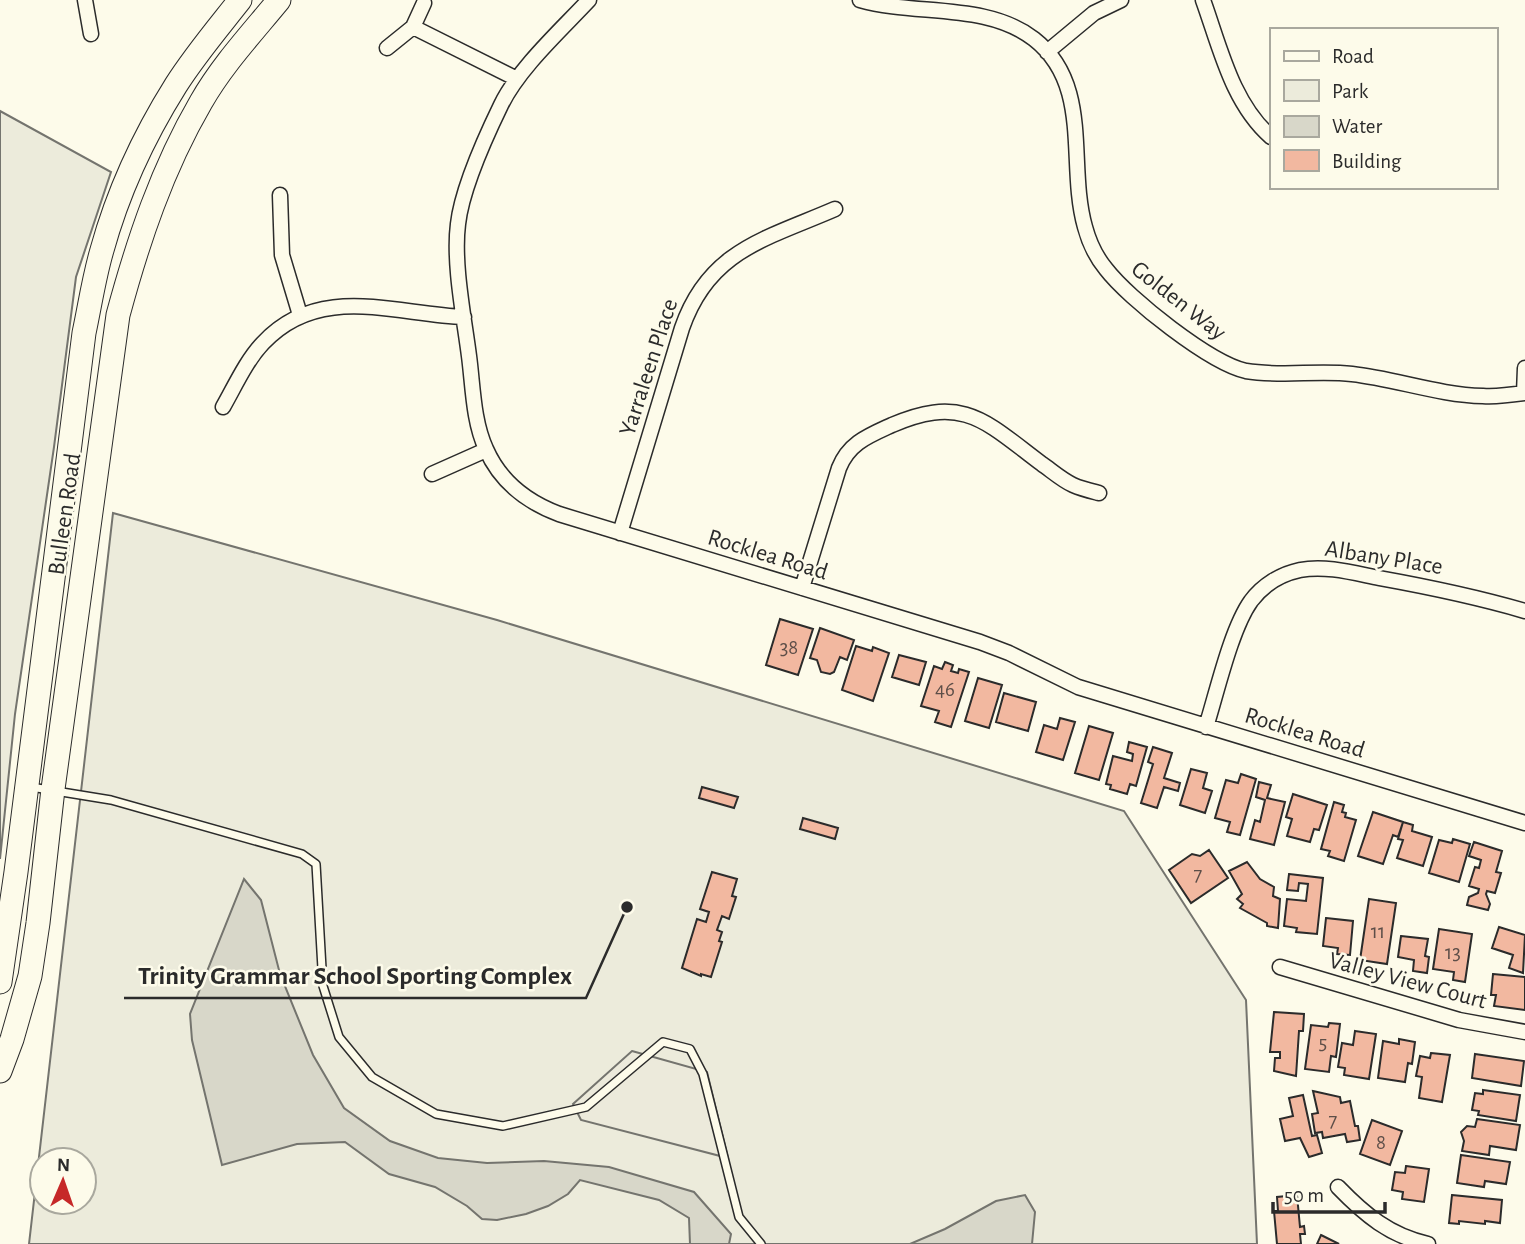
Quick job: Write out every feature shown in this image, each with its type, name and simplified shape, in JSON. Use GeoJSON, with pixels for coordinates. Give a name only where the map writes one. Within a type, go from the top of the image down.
{"type":"FeatureCollection","features":[{"type":"Feature","properties":{"kind":"highway","name":"Bulleen Road"},"geometry":{"type":"LineString","coordinates":[[0,982],[84,333],[101,251],[124,185],[153,127],[196,56],[240,0]]}},
{"type":"Feature","properties":{"kind":"highway"},"geometry":{"type":"LineString","coordinates":[[251,0],[262,4],[276,0]]}},
{"type":"Feature","properties":{"kind":"highway","name":"Bulleen Road"},"geometry":{"type":"LineString","coordinates":[[0,1071],[30,976],[118,315],[137,245],[162,178],[201,102],[226,64],[276,0]]}},
{"type":"Feature","properties":{"kind":"street"},"geometry":{"type":"LineString","coordinates":[[85,0],[91,34]]}},
{"type":"Feature","properties":{"kind":"street","name":"Rocklea Road"},"geometry":{"type":"LineString","coordinates":[[589,0],[517,79],[501,104],[460,213],[457,250],[477,415],[486,450],[503,477],[530,500],[559,514],[995,647],[1078,687],[1525,823]]}},
{"type":"Feature","properties":{"kind":"street","name":"Golden Way"},"geometry":{"type":"LineString","coordinates":[[860,0],[938,6],[1009,24],[1035,40],[1047,52],[1063,75],[1072,100],[1079,198],[1090,243],[1104,267],[1123,288],[1197,348],[1222,362],[1248,371],[1352,374],[1481,396],[1524,393]]}},
{"type":"Feature","properties":{"kind":"street"},"geometry":{"type":"LineString","coordinates":[[1047,52],[1094,13],[1121,0]]}},
{"type":"Feature","properties":{"kind":"street"},"geometry":{"type":"LineString","coordinates":[[1203,0],[1239,97],[1258,125],[1270,136]]}},
{"type":"Feature","properties":{"kind":"street"},"geometry":{"type":"LineString","coordinates":[[387,48],[413,27],[424,3]]}},
{"type":"Feature","properties":{"kind":"street"},"geometry":{"type":"LineString","coordinates":[[413,27],[517,79]]}},
{"type":"Feature","properties":{"kind":"street"},"geometry":{"type":"LineString","coordinates":[[280,195],[282,255],[300,316]]}},
{"type":"Feature","properties":{"kind":"street","name":"Yarraleen Place"},"geometry":{"type":"LineString","coordinates":[[620,533],[682,328],[700,289],[718,267],[744,249],[835,209]]}},
{"type":"Feature","properties":{"kind":"street"},"geometry":{"type":"LineString","coordinates":[[223,407],[262,344],[300,316],[320,308],[354,305],[464,317]]}},
{"type":"Feature","properties":{"kind":"street"},"geometry":{"type":"LineString","coordinates":[[1524,393],[1525,368]]}},
{"type":"Feature","properties":{"kind":"street"},"geometry":{"type":"LineString","coordinates":[[802,588],[839,468],[847,452],[860,439],[913,416],[950,411],[972,416],[994,428],[1064,480],[1099,493]]}},
{"type":"Feature","properties":{"kind":"street"},"geometry":{"type":"LineString","coordinates":[[432,474],[486,450]]}},
{"type":"Feature","properties":{"kind":"street","name":"Albany Place"},"geometry":{"type":"LineString","coordinates":[[1206,726],[1245,610],[1261,590],[1283,576],[1308,569],[1333,570],[1464,593],[1525,611]]}},
{"type":"Feature","properties":{"kind":"street","name":"Valley View Court"},"geometry":{"type":"LineString","coordinates":[[1280,967],[1449,1018],[1525,1032]]}},
{"type":"Feature","properties":{"kind":"street"},"geometry":{"type":"LineString","coordinates":[[1338,1187],[1381,1226],[1398,1235],[1428,1244]]}},
{"type":"Feature","properties":{"kind":"lane"},"geometry":{"type":"LineString","coordinates":[[26,786],[111,800],[302,854],[316,864],[323,986],[339,1037],[372,1076],[436,1114],[503,1126],[586,1107],[663,1042],[690,1049],[703,1074],[738,1217],[761,1244]]}},
{"type":"Feature","properties":{"kind":"green space"},"geometry":{"type":"Polygon","coordinates":[[[0,111],[111,172],[76,277],[15,714],[0,859],[0,111]]]}},
{"type":"Feature","properties":{"kind":"green space"},"geometry":{"type":"Polygon","coordinates":[[[113,513],[497,620],[1124,811],[1246,1000],[1257,1244],[29,1244],[32,1216],[98,1216],[98,1146],[40,1146],[113,513]]]}},
{"type":"Feature","properties":{"kind":"shaded area"},"geometry":{"type":"Polygon","coordinates":[[[632,1051],[707,1072],[728,1158],[581,1120],[573,1104],[632,1051]]]}},
{"type":"Feature","properties":{"kind":"water"},"geometry":{"type":"Polygon","coordinates":[[[244,879],[261,900],[280,974],[313,1055],[344,1108],[390,1141],[438,1158],[487,1163],[544,1161],[609,1167],[694,1192],[731,1234],[729,1244],[690,1244],[689,1218],[659,1200],[580,1180],[568,1194],[548,1206],[497,1220],[482,1219],[467,1206],[435,1187],[389,1174],[345,1142],[297,1144],[222,1165],[192,1040],[190,1014],[244,879]]]}},
{"type":"Feature","properties":{"kind":"water"},"geometry":{"type":"Polygon","coordinates":[[[1025,1195],[1035,1212],[1032,1244],[910,1244],[945,1229],[996,1201],[1025,1195]]]}},
{"type":"Feature","properties":{"kind":"building"},"geometry":{"type":"Polygon","coordinates":[[[780,619],[813,629],[798,675],[766,665],[780,619]]]}},
{"type":"Feature","properties":{"kind":"building"},"geometry":{"type":"Polygon","coordinates":[[[820,628],[854,640],[847,660],[840,657],[834,672],[830,674],[821,672],[817,660],[810,658],[820,628]]]}},
{"type":"Feature","properties":{"kind":"building"},"geometry":{"type":"Polygon","coordinates":[[[856,646],[872,651],[873,647],[889,653],[873,701],[842,690],[856,646]]]}},
{"type":"Feature","properties":{"kind":"building"},"geometry":{"type":"Polygon","coordinates":[[[899,655],[926,662],[919,685],[892,677],[899,655]]]}},
{"type":"Feature","properties":{"kind":"building"},"geometry":{"type":"Polygon","coordinates":[[[945,662],[953,665],[951,671],[958,673],[959,669],[969,672],[951,727],[935,722],[939,711],[921,706],[934,666],[942,669],[945,662]]]}},
{"type":"Feature","properties":{"kind":"building"},"geometry":{"type":"Polygon","coordinates":[[[978,678],[1002,685],[989,728],[965,721],[978,678]]]}},
{"type":"Feature","properties":{"kind":"building"},"geometry":{"type":"Polygon","coordinates":[[[1004,693],[1036,702],[1028,731],[996,722],[1004,693]]]}},
{"type":"Feature","properties":{"kind":"building"},"geometry":{"type":"Polygon","coordinates":[[[1060,718],[1075,722],[1063,760],[1036,752],[1044,725],[1057,729],[1060,718]]]}},
{"type":"Feature","properties":{"kind":"building"},"geometry":{"type":"Polygon","coordinates":[[[1089,726],[1113,733],[1099,780],[1075,773],[1089,726]]]}},
{"type":"Feature","properties":{"kind":"building"},"geometry":{"type":"Polygon","coordinates":[[[1129,742],[1147,747],[1136,786],[1130,784],[1127,794],[1110,789],[1111,785],[1106,784],[1113,756],[1132,761],[1133,754],[1127,752],[1129,742]]]}},
{"type":"Feature","properties":{"kind":"building"},"geometry":{"type":"Polygon","coordinates":[[[1153,747],[1172,753],[1164,778],[1180,783],[1178,791],[1164,787],[1157,808],[1141,803],[1153,764],[1148,762],[1153,747]]]}},
{"type":"Feature","properties":{"kind":"building"},"geometry":{"type":"Polygon","coordinates":[[[1191,769],[1207,773],[1203,788],[1212,791],[1205,813],[1180,805],[1191,769]]]}},
{"type":"Feature","properties":{"kind":"building"},"geometry":{"type":"Polygon","coordinates":[[[1241,774],[1256,779],[1240,835],[1227,832],[1230,822],[1215,818],[1226,780],[1238,783],[1241,774]]]}},
{"type":"Feature","properties":{"kind":"building"},"geometry":{"type":"Polygon","coordinates":[[[1259,782],[1271,785],[1267,798],[1285,802],[1274,845],[1250,839],[1255,820],[1260,822],[1265,800],[1256,797],[1259,782]]]}},
{"type":"Feature","properties":{"kind":"building"},"geometry":{"type":"Polygon","coordinates":[[[702,787],[738,797],[734,808],[699,798],[702,787]]]}},
{"type":"Feature","properties":{"kind":"building"},"geometry":{"type":"Polygon","coordinates":[[[1293,794],[1327,805],[1319,830],[1314,829],[1310,842],[1287,836],[1292,819],[1286,817],[1293,794]]]}},
{"type":"Feature","properties":{"kind":"building"},"geometry":{"type":"Polygon","coordinates":[[[1334,802],[1344,805],[1342,812],[1346,813],[1345,817],[1356,820],[1344,861],[1328,856],[1330,851],[1321,849],[1334,802]]]}},
{"type":"Feature","properties":{"kind":"building"},"geometry":{"type":"Polygon","coordinates":[[[1373,812],[1403,822],[1398,837],[1393,835],[1383,864],[1358,856],[1373,812]]]}},
{"type":"Feature","properties":{"kind":"building"},"geometry":{"type":"Polygon","coordinates":[[[803,818],[838,828],[835,839],[800,829],[803,818]]]}},
{"type":"Feature","properties":{"kind":"building"},"geometry":{"type":"Polygon","coordinates":[[[1403,822],[1413,825],[1412,831],[1432,837],[1423,866],[1397,858],[1403,840],[1398,839],[1403,822]]]}},
{"type":"Feature","properties":{"kind":"building"},"geometry":{"type":"Polygon","coordinates":[[[1453,839],[1470,844],[1459,882],[1429,873],[1439,840],[1452,843],[1453,839]]]}},
{"type":"Feature","properties":{"kind":"building"},"geometry":{"type":"Polygon","coordinates":[[[1474,842],[1502,851],[1496,872],[1501,873],[1495,893],[1487,891],[1486,894],[1490,904],[1488,910],[1467,905],[1469,897],[1478,893],[1479,889],[1469,886],[1475,867],[1479,868],[1481,860],[1469,856],[1474,842]]]}},
{"type":"Feature","properties":{"kind":"building"},"geometry":{"type":"Polygon","coordinates":[[[1209,850],[1228,878],[1191,903],[1169,870],[1192,854],[1200,856],[1209,850]]]}},
{"type":"Feature","properties":{"kind":"building"},"geometry":{"type":"Polygon","coordinates":[[[1247,862],[1260,879],[1274,887],[1273,896],[1280,899],[1278,928],[1267,926],[1267,923],[1240,908],[1243,904],[1237,899],[1242,894],[1229,871],[1247,862]]]}},
{"type":"Feature","properties":{"kind":"building"},"geometry":{"type":"Polygon","coordinates":[[[712,872],[737,879],[732,896],[736,897],[729,919],[722,916],[717,930],[722,932],[719,941],[722,942],[711,977],[682,968],[697,919],[706,922],[709,912],[700,909],[712,872]]]}},
{"type":"Feature","properties":{"kind":"building"},"geometry":{"type":"Polygon","coordinates":[[[1289,874],[1323,878],[1317,934],[1296,932],[1297,928],[1284,926],[1287,899],[1306,901],[1308,884],[1299,883],[1298,891],[1287,890],[1289,874]]]}},
{"type":"Feature","properties":{"kind":"building"},"geometry":{"type":"Polygon","coordinates":[[[1369,899],[1396,903],[1387,964],[1360,960],[1369,899]]]}},
{"type":"Feature","properties":{"kind":"building"},"geometry":{"type":"Polygon","coordinates":[[[1326,918],[1353,921],[1350,955],[1337,954],[1338,948],[1323,946],[1326,918]]]}},
{"type":"Feature","properties":{"kind":"building"},"geometry":{"type":"Polygon","coordinates":[[[1499,927],[1525,935],[1523,973],[1509,968],[1513,955],[1492,948],[1499,927]]]}},
{"type":"Feature","properties":{"kind":"building"},"geometry":{"type":"Polygon","coordinates":[[[1439,929],[1472,934],[1465,982],[1453,980],[1454,972],[1433,969],[1439,929]]]}},
{"type":"Feature","properties":{"kind":"building"},"geometry":{"type":"Polygon","coordinates":[[[1401,936],[1428,939],[1425,956],[1429,957],[1427,973],[1413,971],[1414,960],[1398,957],[1401,936]]]}},
{"type":"Feature","properties":{"kind":"building"},"geometry":{"type":"Polygon","coordinates":[[[1493,974],[1525,977],[1525,1010],[1494,1006],[1496,995],[1491,995],[1493,974]]]}},
{"type":"Feature","properties":{"kind":"building"},"geometry":{"type":"Polygon","coordinates":[[[1274,1012],[1304,1014],[1303,1031],[1299,1031],[1296,1076],[1274,1071],[1275,1058],[1280,1058],[1280,1052],[1270,1052],[1274,1012]]]}},
{"type":"Feature","properties":{"kind":"building"},"geometry":{"type":"Polygon","coordinates":[[[1329,1023],[1340,1024],[1336,1057],[1331,1056],[1329,1072],[1305,1069],[1311,1025],[1328,1027],[1329,1023]]]}},
{"type":"Feature","properties":{"kind":"building"},"geometry":{"type":"Polygon","coordinates":[[[1355,1031],[1376,1034],[1369,1079],[1344,1075],[1345,1068],[1338,1067],[1342,1043],[1353,1045],[1355,1031]]]}},
{"type":"Feature","properties":{"kind":"building"},"geometry":{"type":"Polygon","coordinates":[[[1399,1039],[1415,1042],[1412,1064],[1408,1063],[1405,1082],[1378,1078],[1383,1041],[1399,1044],[1399,1039]]]}},
{"type":"Feature","properties":{"kind":"building"},"geometry":{"type":"Polygon","coordinates":[[[1431,1053],[1450,1055],[1442,1102],[1419,1098],[1422,1077],[1416,1076],[1420,1056],[1430,1058],[1431,1053]]]}},
{"type":"Feature","properties":{"kind":"building"},"geometry":{"type":"Polygon","coordinates":[[[1475,1054],[1524,1061],[1521,1086],[1472,1078],[1475,1054]]]}},
{"type":"Feature","properties":{"kind":"building"},"geometry":{"type":"Polygon","coordinates":[[[1483,1090],[1520,1095],[1516,1121],[1478,1115],[1479,1111],[1472,1110],[1475,1093],[1483,1094],[1483,1090]]]}},
{"type":"Feature","properties":{"kind":"building"},"geometry":{"type":"Polygon","coordinates":[[[1313,1091],[1340,1097],[1341,1103],[1350,1101],[1360,1140],[1347,1142],[1345,1134],[1323,1138],[1322,1132],[1315,1133],[1312,1114],[1318,1113],[1313,1091]]]}},
{"type":"Feature","properties":{"kind":"building"},"geometry":{"type":"Polygon","coordinates":[[[1303,1095],[1312,1136],[1317,1135],[1322,1153],[1309,1157],[1300,1138],[1285,1141],[1280,1119],[1293,1116],[1289,1098],[1303,1095]]]}},
{"type":"Feature","properties":{"kind":"building"},"geometry":{"type":"Polygon","coordinates":[[[1477,1119],[1520,1125],[1516,1150],[1490,1146],[1489,1155],[1462,1151],[1464,1141],[1461,1132],[1467,1126],[1475,1127],[1477,1119]]]}},
{"type":"Feature","properties":{"kind":"building"},"geometry":{"type":"Polygon","coordinates":[[[1372,1120],[1402,1131],[1390,1165],[1360,1154],[1372,1120]]]}},
{"type":"Feature","properties":{"kind":"building"},"geometry":{"type":"Polygon","coordinates":[[[1461,1155],[1510,1162],[1506,1184],[1485,1181],[1484,1187],[1457,1183],[1461,1155]]]}},
{"type":"Feature","properties":{"kind":"building"},"geometry":{"type":"Polygon","coordinates":[[[1406,1166],[1429,1169],[1424,1202],[1402,1199],[1403,1192],[1392,1190],[1395,1172],[1405,1173],[1406,1166]]]}},
{"type":"Feature","properties":{"kind":"building"},"geometry":{"type":"Polygon","coordinates":[[[1297,1195],[1300,1227],[1304,1226],[1305,1234],[1300,1234],[1301,1244],[1277,1244],[1274,1211],[1278,1211],[1277,1197],[1297,1195]]]}},
{"type":"Feature","properties":{"kind":"building"},"geometry":{"type":"Polygon","coordinates":[[[1452,1195],[1502,1200],[1500,1223],[1449,1223],[1452,1195]]]}},
{"type":"Feature","properties":{"kind":"building"},"geometry":{"type":"Polygon","coordinates":[[[1321,1235],[1339,1244],[1317,1244],[1321,1235]]]}},
{"type":"Feature","properties":{"kind":"place","name":"Trinity Grammar School Sporting Complex"},"geometry":{"type":"Point","coordinates":[627,907]}}]}
